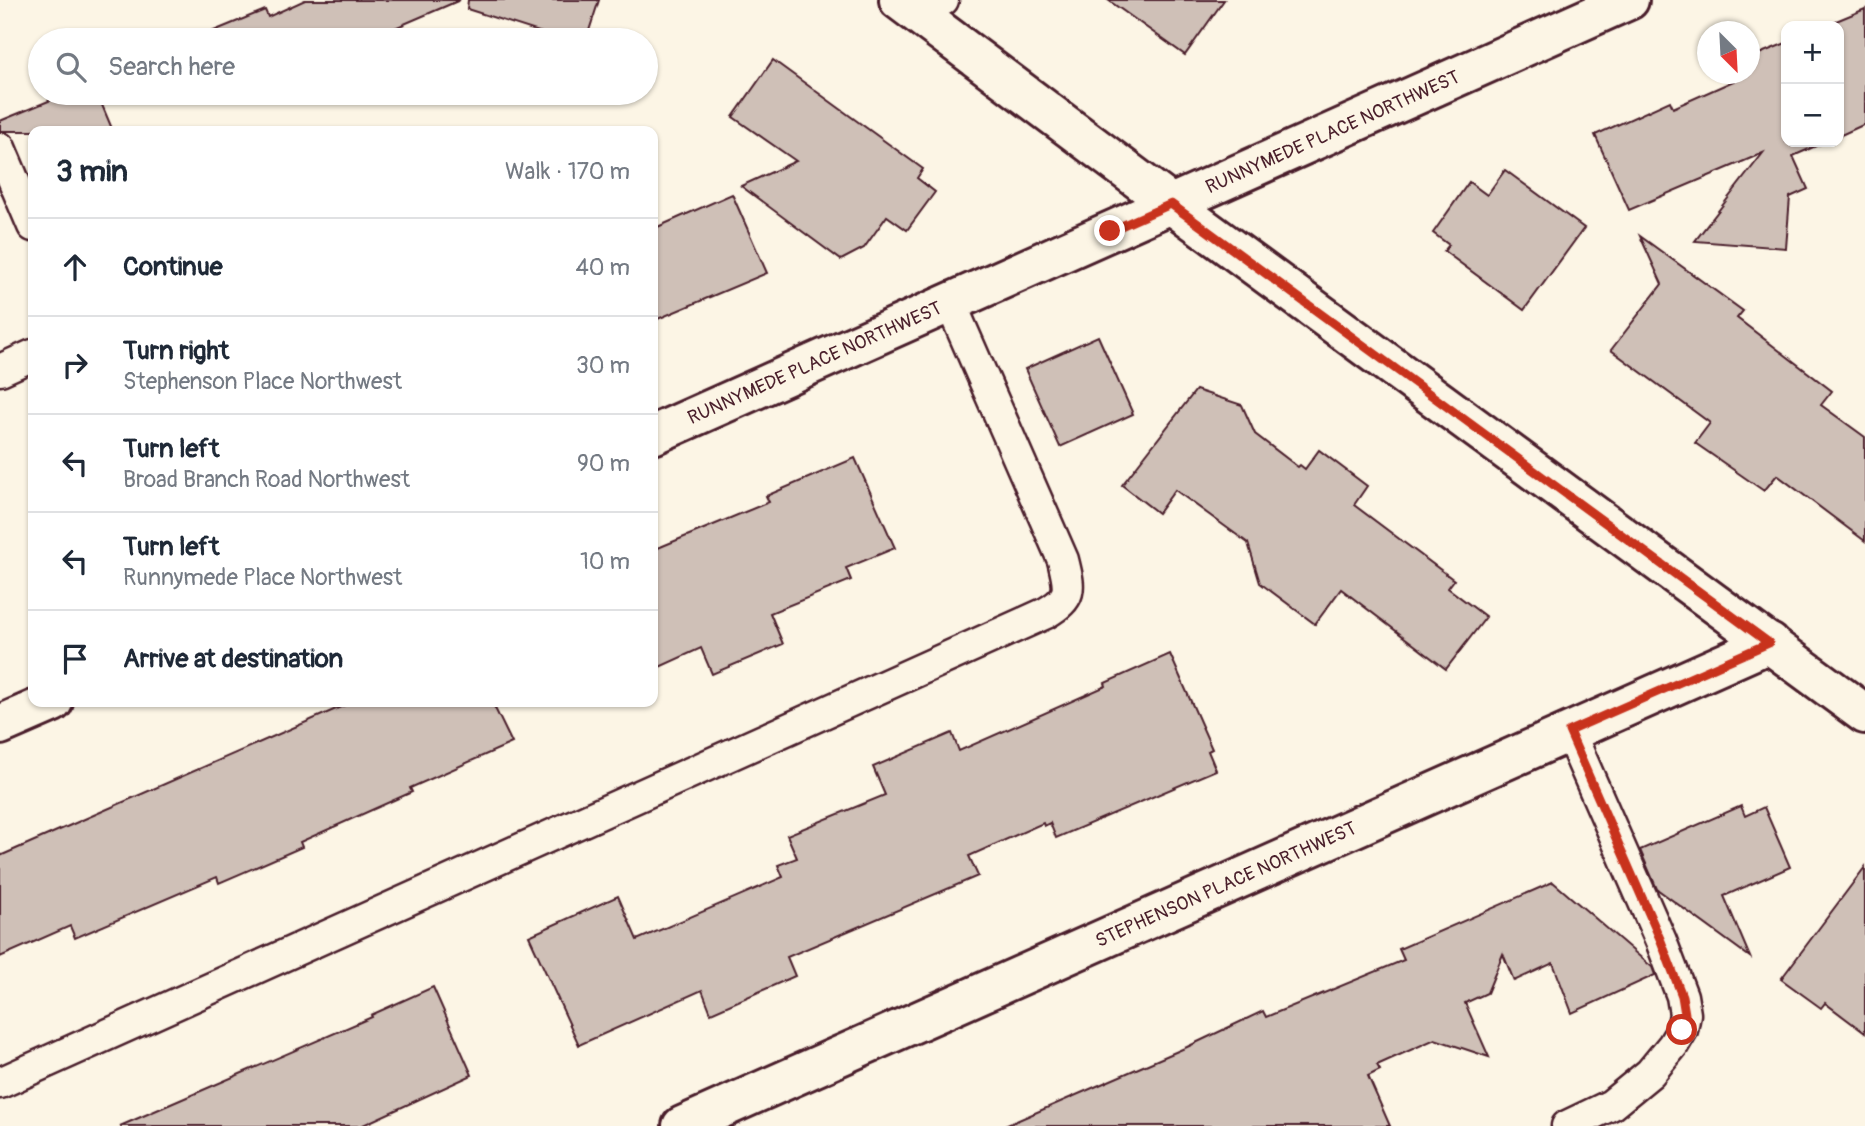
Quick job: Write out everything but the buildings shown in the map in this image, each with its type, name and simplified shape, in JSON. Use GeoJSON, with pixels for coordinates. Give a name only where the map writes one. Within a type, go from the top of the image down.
{"type":"FeatureCollection","features":[{"type":"Feature","properties":{"kind":"street","name":"RUNNYMEDE PLACE NORTHWEST"},"geometry":{"type":"LineString","coordinates":[[658,433],[1629,0]]}},
{"type":"Feature","properties":{"kind":"street"},"geometry":{"type":"LineString","coordinates":[[919,4],[1171,204],[1865,714]]}},
{"type":"Feature","properties":{"kind":"street","name":"STEPHENSON PLACE NORTHWEST"},"geometry":{"type":"LineString","coordinates":[[682,1126],[1769,643]]}},
{"type":"Feature","properties":{"kind":"street"},"geometry":{"type":"LineString","coordinates":[[0,726],[42,707]]}},
{"type":"Feature","properties":{"kind":"lane"},"geometry":{"type":"LineString","coordinates":[[0,148],[28,214]]}},
{"type":"Feature","properties":{"kind":"lane"},"geometry":{"type":"LineString","coordinates":[[0,1083],[818,717],[1063,603],[1068,588],[1063,560],[950,302]]}},
{"type":"Feature","properties":{"kind":"lane"},"geometry":{"type":"LineString","coordinates":[[0,370],[28,357]]}},
{"type":"Feature","properties":{"kind":"lane"},"geometry":{"type":"LineString","coordinates":[[1567,1126],[1611,1105],[1650,1073],[1682,1030],[1685,1014],[1682,996],[1661,941],[1569,731]]}},
{"type":"Feature","properties":{"kind":"route"},"geometry":{"type":"LineString","coordinates":[[1110,231],[1171,204],[1769,643],[1569,731],[1661,941],[1682,996],[1685,1014],[1682,1030]]}}]}
